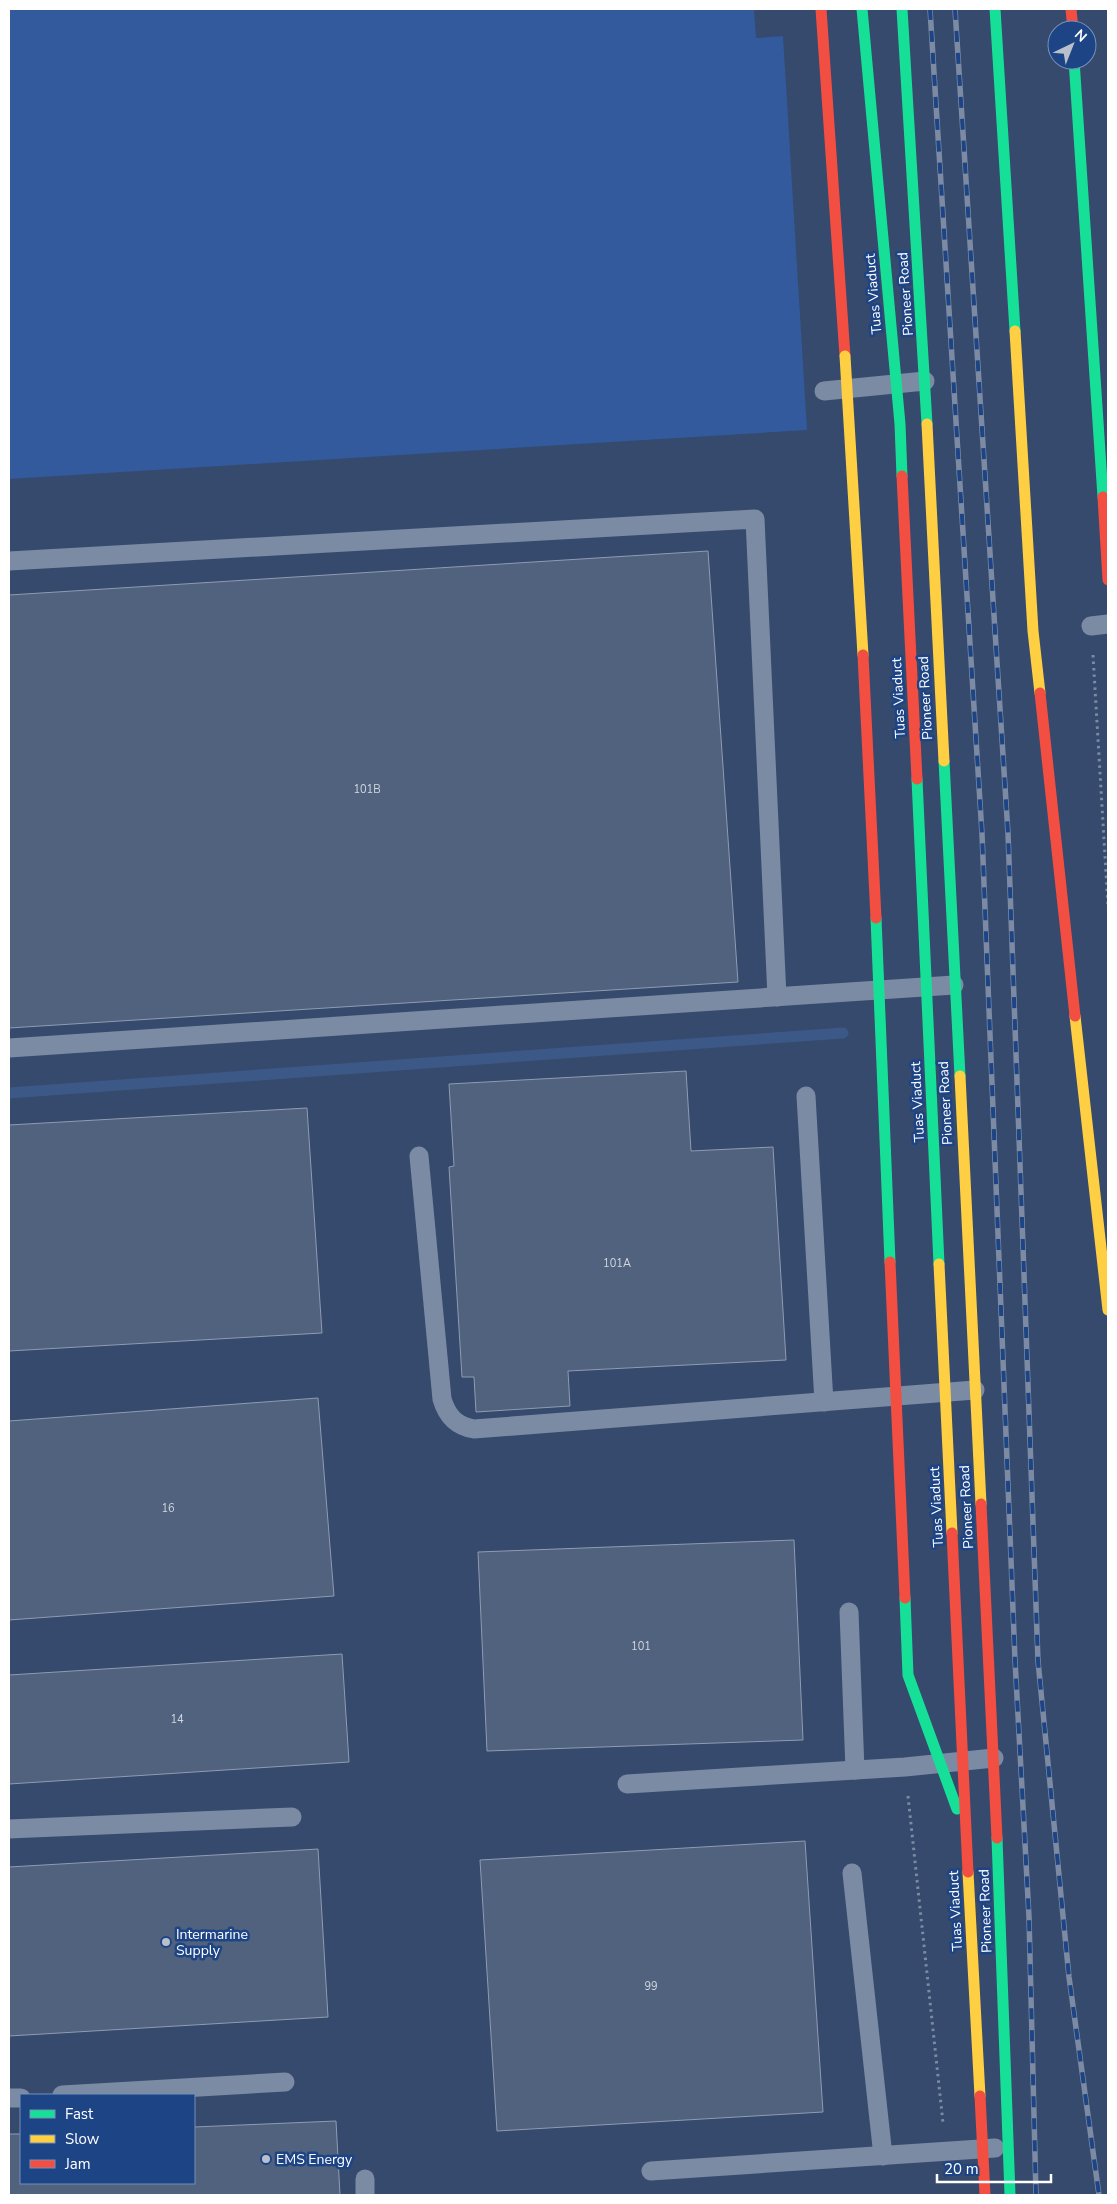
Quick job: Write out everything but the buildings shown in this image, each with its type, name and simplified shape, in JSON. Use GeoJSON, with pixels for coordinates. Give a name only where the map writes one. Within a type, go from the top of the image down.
{"type":"FeatureCollection","features":[{"type":"Feature","properties":{"kind":"main road"},"geometry":{"type":"LineString","coordinates":[[821,9],[866,708],[908,1675],[966,1834]]}},
{"type":"Feature","properties":{"kind":"main road","name":"Tuas Viaduct"},"geometry":{"type":"LineString","coordinates":[[862,9],[900,424],[966,1834],[985,2195]]}},
{"type":"Feature","properties":{"kind":"main road","name":"Pioneer Road"},"geometry":{"type":"LineString","coordinates":[[902,9],[925,381],[994,1758],[1010,2195]]}},
{"type":"Feature","properties":{"kind":"main road"},"geometry":{"type":"LineString","coordinates":[[995,9],[1033,631],[1098,1234],[1108,1310]]}},
{"type":"Feature","properties":{"kind":"main road"},"geometry":{"type":"LineString","coordinates":[[1075,70],[1108,580]]}},
{"type":"Feature","properties":{"kind":"lane"},"geometry":{"type":"LineString","coordinates":[[824,391],[925,381]]}},
{"type":"Feature","properties":{"kind":"lane"},"geometry":{"type":"LineString","coordinates":[[9,561],[756,519],[777,997]]}},
{"type":"Feature","properties":{"kind":"lane"},"geometry":{"type":"LineString","coordinates":[[9,1048],[954,984]]}},
{"type":"Feature","properties":{"kind":"lane"},"geometry":{"type":"LineString","coordinates":[[806,1096],[824,1402]]}},
{"type":"Feature","properties":{"kind":"lane"},"geometry":{"type":"LineString","coordinates":[[419,1156],[442,1399],[446,1412],[462,1427],[474,1429],[975,1390]]}},
{"type":"Feature","properties":{"kind":"lane"},"geometry":{"type":"LineString","coordinates":[[849,1612],[855,1770]]}},
{"type":"Feature","properties":{"kind":"lane"},"geometry":{"type":"LineString","coordinates":[[628,1784],[905,1767],[994,1758]]}},
{"type":"Feature","properties":{"kind":"lane"},"geometry":{"type":"LineString","coordinates":[[9,1829],[292,1818]]}},
{"type":"Feature","properties":{"kind":"lane"},"geometry":{"type":"LineString","coordinates":[[852,1873],[883,2156]]}},
{"type":"Feature","properties":{"kind":"lane"},"geometry":{"type":"LineString","coordinates":[[79,2094],[285,2082]]}},
{"type":"Feature","properties":{"kind":"lane"},"geometry":{"type":"LineString","coordinates":[[651,2171],[1008,2147]]}},
{"type":"Feature","properties":{"kind":"path"},"geometry":{"type":"LineString","coordinates":[[1100,625],[1108,907]]}},
{"type":"Feature","properties":{"kind":"shaded area"},"geometry":{"type":"Polygon","coordinates":[[[9,9],[754,9],[756,38],[783,36],[807,430],[9,479],[9,9]]]}},
{"type":"Feature","properties":{"kind":"waterway"},"geometry":{"type":"LineString","coordinates":[[9,1093],[843,1033]]}},
{"type":"Feature","properties":{"kind":"railway"},"geometry":{"type":"LineString","coordinates":[[930,9],[982,834],[1015,1660],[1029,1917],[1036,2195]]}},
{"type":"Feature","properties":{"kind":"railway"},"geometry":{"type":"LineString","coordinates":[[955,9],[1008,833],[1038,1661],[1069,1977],[1099,2195]]}},
{"type":"Feature","properties":{"kind":"traffic: fast"},"geometry":{"type":"LineString","coordinates":[[862,9],[900,424],[902,476]]}},
{"type":"Feature","properties":{"kind":"traffic: fast"},"geometry":{"type":"LineString","coordinates":[[902,9],[927,424]]}},
{"type":"Feature","properties":{"kind":"traffic: fast"},"geometry":{"type":"LineString","coordinates":[[995,9],[1015,331]]}},
{"type":"Feature","properties":{"kind":"traffic: fast"},"geometry":{"type":"LineString","coordinates":[[1075,70],[1103,497]]}},
{"type":"Feature","properties":{"kind":"traffic: fast"},"geometry":{"type":"LineString","coordinates":[[944,761],[960,1076]]}},
{"type":"Feature","properties":{"kind":"traffic: fast"},"geometry":{"type":"LineString","coordinates":[[917,779],[939,1264]]}},
{"type":"Feature","properties":{"kind":"traffic: fast"},"geometry":{"type":"LineString","coordinates":[[876,918],[890,1262]]}},
{"type":"Feature","properties":{"kind":"traffic: fast"},"geometry":{"type":"LineString","coordinates":[[905,1598],[908,1675],[957,1809]]}},
{"type":"Feature","properties":{"kind":"traffic: fast"},"geometry":{"type":"LineString","coordinates":[[997,1838],[1010,2195]]}},
{"type":"Feature","properties":{"kind":"traffic: slow"},"geometry":{"type":"LineString","coordinates":[[1015,331],[1033,631],[1040,693]]}},
{"type":"Feature","properties":{"kind":"traffic: slow"},"geometry":{"type":"LineString","coordinates":[[845,356],[863,655]]}},
{"type":"Feature","properties":{"kind":"traffic: slow"},"geometry":{"type":"LineString","coordinates":[[927,424],[944,761]]}},
{"type":"Feature","properties":{"kind":"traffic: slow"},"geometry":{"type":"LineString","coordinates":[[1075,1016],[1108,1310]]}},
{"type":"Feature","properties":{"kind":"traffic: slow"},"geometry":{"type":"LineString","coordinates":[[960,1076],[981,1504]]}},
{"type":"Feature","properties":{"kind":"traffic: slow"},"geometry":{"type":"LineString","coordinates":[[939,1264],[952,1533]]}},
{"type":"Feature","properties":{"kind":"traffic: slow"},"geometry":{"type":"LineString","coordinates":[[968,1872],[980,2096]]}},
{"type":"Feature","properties":{"kind":"traffic: jam"},"geometry":{"type":"LineString","coordinates":[[821,9],[845,356]]}},
{"type":"Feature","properties":{"kind":"traffic: jam"},"geometry":{"type":"LineString","coordinates":[[1071,9],[1072,20]]}},
{"type":"Feature","properties":{"kind":"traffic: jam"},"geometry":{"type":"LineString","coordinates":[[902,476],[917,779]]}},
{"type":"Feature","properties":{"kind":"traffic: jam"},"geometry":{"type":"LineString","coordinates":[[1103,497],[1108,580]]}},
{"type":"Feature","properties":{"kind":"traffic: jam"},"geometry":{"type":"LineString","coordinates":[[863,655],[876,918]]}},
{"type":"Feature","properties":{"kind":"traffic: jam"},"geometry":{"type":"LineString","coordinates":[[1040,693],[1075,1016]]}},
{"type":"Feature","properties":{"kind":"traffic: jam"},"geometry":{"type":"LineString","coordinates":[[890,1262],[905,1598]]}},
{"type":"Feature","properties":{"kind":"traffic: jam"},"geometry":{"type":"LineString","coordinates":[[981,1504],[997,1838]]}},
{"type":"Feature","properties":{"kind":"traffic: jam"},"geometry":{"type":"LineString","coordinates":[[952,1533],[968,1872]]}},
{"type":"Feature","properties":{"kind":"traffic: jam"},"geometry":{"type":"LineString","coordinates":[[980,2096],[985,2195]]}},
{"type":"Feature","properties":{"kind":"place","name":"Intermarine Supply"},"geometry":{"type":"Point","coordinates":[166,1942]}},
{"type":"Feature","properties":{"kind":"place","name":"EMS Energy"},"geometry":{"type":"Point","coordinates":[266,2159]}}]}
